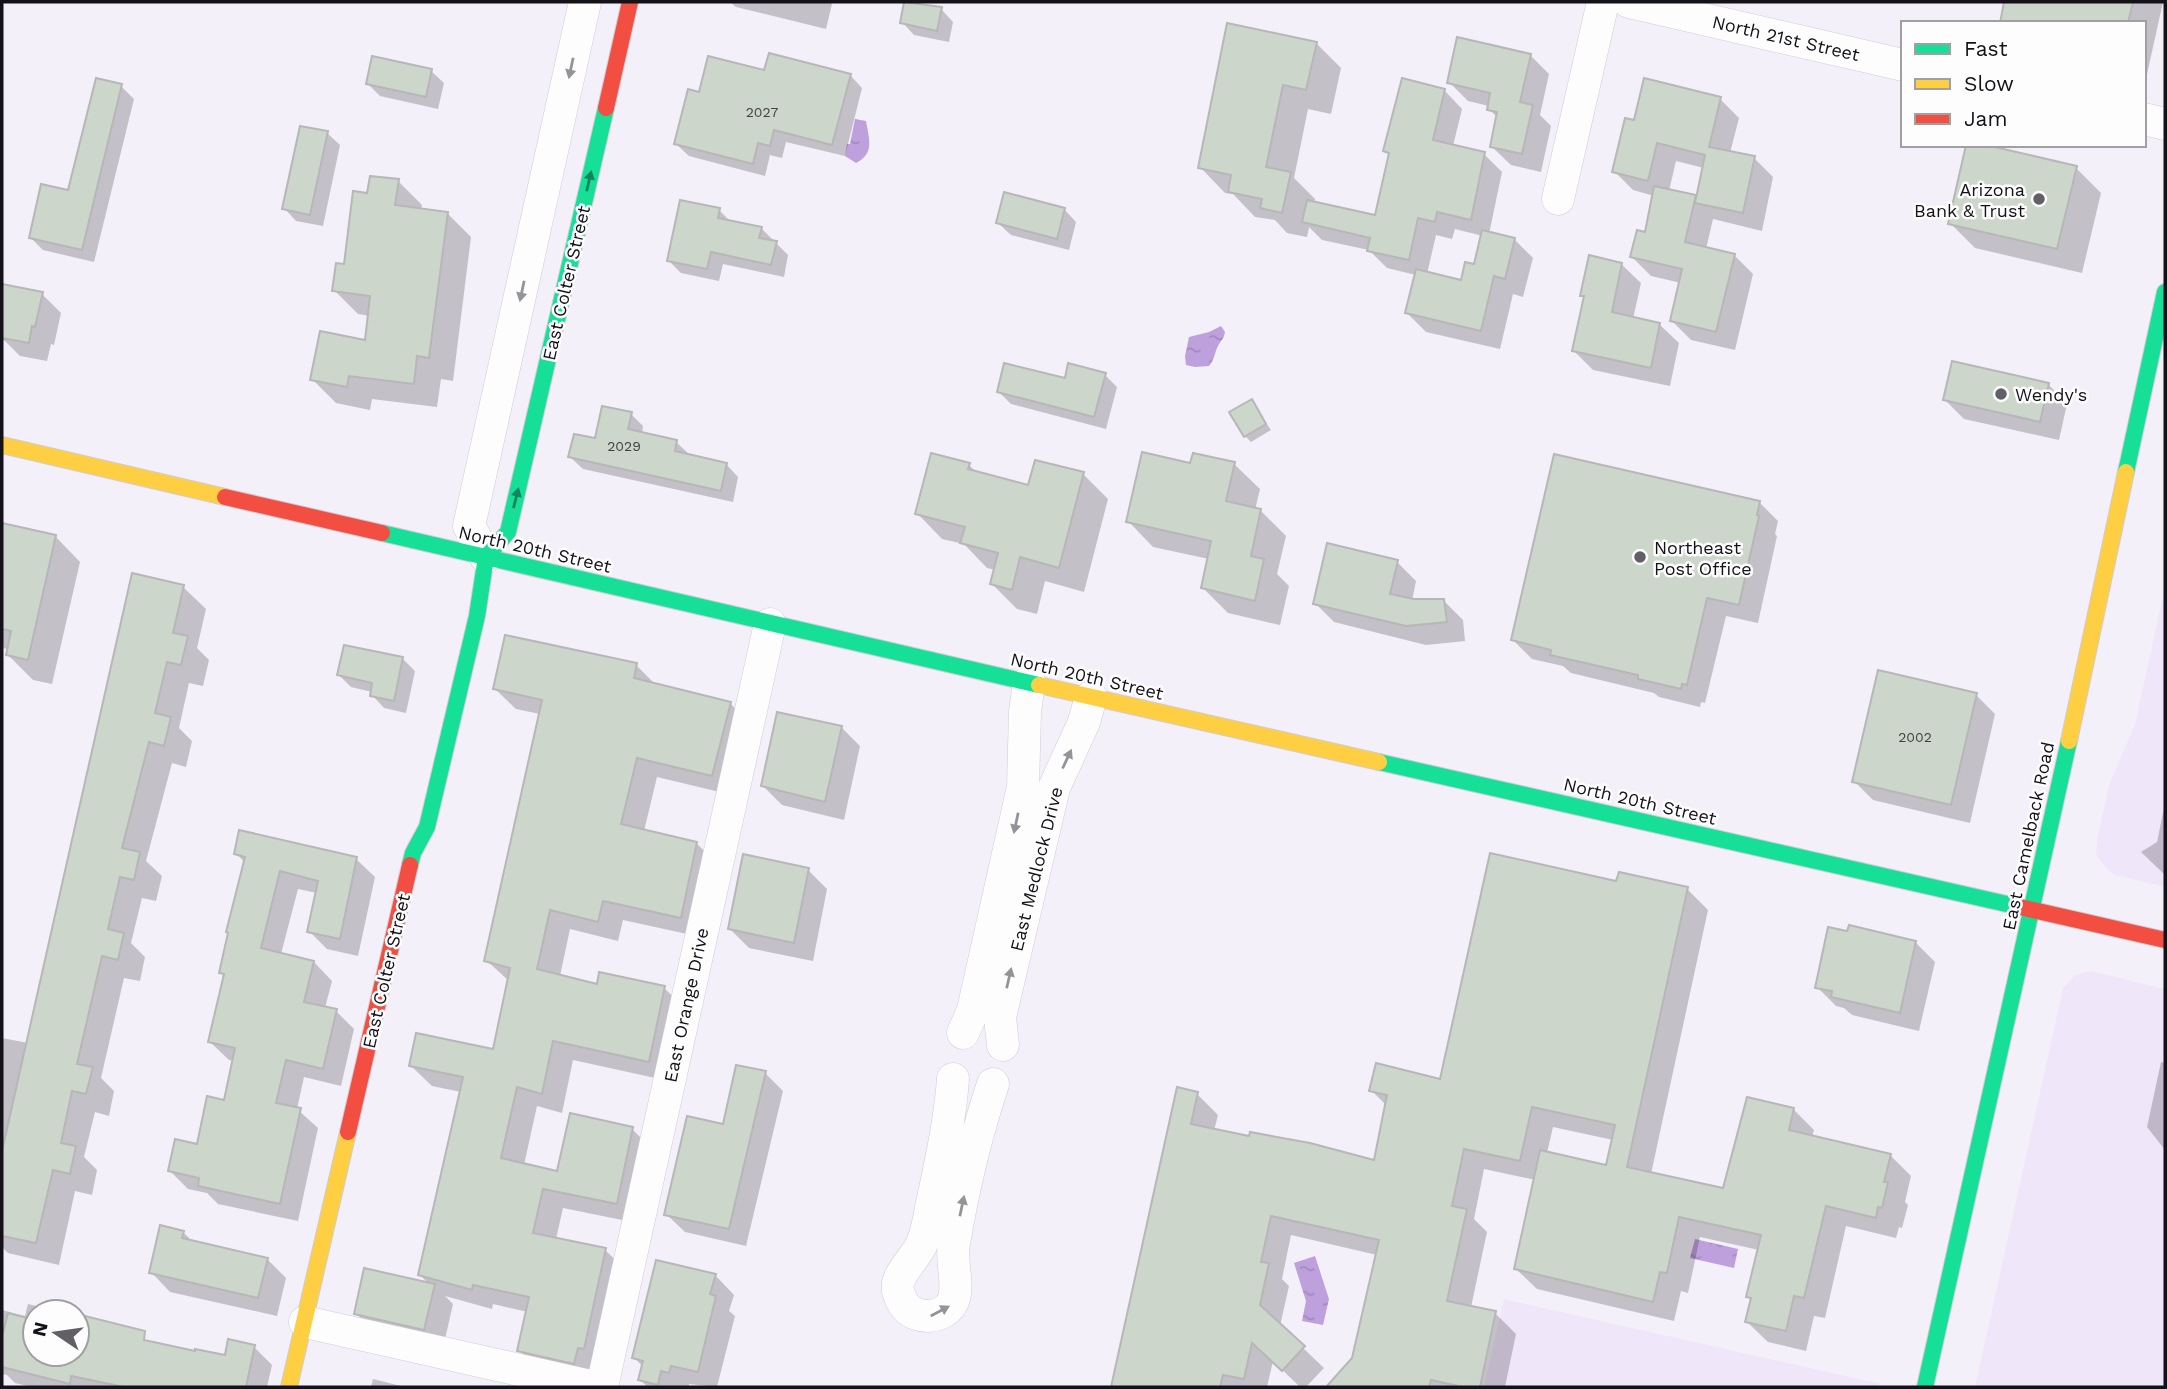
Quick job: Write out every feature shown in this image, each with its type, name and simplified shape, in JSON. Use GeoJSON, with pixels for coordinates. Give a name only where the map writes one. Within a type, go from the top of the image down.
{"type":"FeatureCollection","features":[{"type":"Feature","properties":{"kind":"street"},"geometry":{"type":"LineString","coordinates":[[486,557],[469,526],[585,2]]}},
{"type":"Feature","properties":{"kind":"street","name":"East Colter Street"},"geometry":{"type":"LineString","coordinates":[[289,1387],[413,853],[427,827],[477,616],[486,557],[508,532],[630,2]]}},
{"type":"Feature","properties":{"kind":"street"},"geometry":{"type":"LineString","coordinates":[[1558,199],[1604,2]]}},
{"type":"Feature","properties":{"kind":"street","name":"North 21st Street"},"geometry":{"type":"LineString","coordinates":[[1629,2],[1901,65]]}},
{"type":"Feature","properties":{"kind":"street"},"geometry":{"type":"LineString","coordinates":[[2146,120],[2165,124]]}},
{"type":"Feature","properties":{"kind":"street","name":"East Camelback Road"},"geometry":{"type":"LineString","coordinates":[[1925,1387],[2032,909],[2165,292]]}},
{"type":"Feature","properties":{"kind":"street","name":"North 20th Street"},"geometry":{"type":"LineString","coordinates":[[2,445],[770,624],[2165,940]]}},
{"type":"Feature","properties":{"kind":"street","name":"East Orange Drive"},"geometry":{"type":"LineString","coordinates":[[602,1387],[770,624]]}},
{"type":"Feature","properties":{"kind":"street","name":"East Medlock Drive"},"geometry":{"type":"LineString","coordinates":[[1029,682],[1025,712],[1023,787],[973,1010],[962,1033],[950,1045],[947,1054],[953,1079],[951,1116],[924,1240],[913,1261],[902,1272],[897,1286],[901,1301],[911,1312],[926,1317],[941,1314],[952,1303],[954,1296],[956,1288],[953,1247],[981,1121],[993,1084],[1002,1075],[1005,1065],[1000,1017],[1054,788],[1084,722],[1091,697]]}},
{"type":"Feature","properties":{"kind":"street"},"geometry":{"type":"LineString","coordinates":[[962,1033],[980,1030],[989,1033],[1003,1045]]}},
{"type":"Feature","properties":{"kind":"street"},"geometry":{"type":"LineString","coordinates":[[953,1079],[969,1088],[978,1089],[993,1084]]}},
{"type":"Feature","properties":{"kind":"street"},"geometry":{"type":"LineString","coordinates":[[305,1322],[595,1387]]}},
{"type":"Feature","properties":{"kind":"shaded area"},"geometry":{"type":"Polygon","coordinates":[[[2165,586],[2165,887],[2115,875],[2096,855],[2109,785],[2135,724],[2165,586]]]}},
{"type":"Feature","properties":{"kind":"shaded area"},"geometry":{"type":"Polygon","coordinates":[[[2091,971],[2165,989],[2165,1387],[1975,1387],[2063,988],[2075,975],[2091,971]]]}},
{"type":"Feature","properties":{"kind":"shaded area"},"geometry":{"type":"Polygon","coordinates":[[[1504,1299],[1880,1383],[1879,1387],[1484,1387],[1504,1299]]]}},
{"type":"Feature","properties":{"kind":"water"},"geometry":{"type":"Polygon","coordinates":[[[855,119],[866,121],[869,139],[866,155],[856,163],[845,156],[855,119]]]}},
{"type":"Feature","properties":{"kind":"water"},"geometry":{"type":"Polygon","coordinates":[[[1221,326],[1225,334],[1209,366],[1186,365],[1189,337],[1221,326]]]}},
{"type":"Feature","properties":{"kind":"water"},"geometry":{"type":"Polygon","coordinates":[[[1695,1239],[1738,1249],[1734,1268],[1690,1258],[1695,1239]]]}},
{"type":"Feature","properties":{"kind":"water"},"geometry":{"type":"Polygon","coordinates":[[[1315,1256],[1329,1299],[1323,1325],[1302,1321],[1306,1301],[1294,1263],[1315,1256]]]}},
{"type":"Feature","properties":{"kind":"building"},"geometry":{"type":"Polygon","coordinates":[[[904,2],[942,7],[937,31],[900,23],[904,2]]]}},
{"type":"Feature","properties":{"kind":"building"},"geometry":{"type":"Polygon","coordinates":[[[2004,2],[2133,2],[2128,21],[2000,21],[2004,2]]]}},
{"type":"Feature","properties":{"kind":"building"},"geometry":{"type":"Polygon","coordinates":[[[1227,23],[1317,42],[1306,90],[1283,85],[1266,167],[1291,172],[1282,213],[1260,208],[1262,199],[1228,192],[1231,175],[1198,168],[1227,23]]]}},
{"type":"Feature","properties":{"kind":"building"},"geometry":{"type":"Polygon","coordinates":[[[1457,37],[1531,54],[1520,102],[1533,105],[1522,154],[1490,147],[1497,112],[1487,110],[1490,93],[1447,83],[1457,37]]]}},
{"type":"Feature","properties":{"kind":"building"},"geometry":{"type":"Polygon","coordinates":[[[769,53],[851,74],[832,145],[774,130],[770,146],[758,143],[753,164],[674,144],[688,89],[699,92],[708,56],[764,70],[769,53]]]}},
{"type":"Feature","properties":{"kind":"building"},"geometry":{"type":"Polygon","coordinates":[[[372,56],[432,69],[426,97],[366,84],[372,56]]]}},
{"type":"Feature","properties":{"kind":"building"},"geometry":{"type":"Polygon","coordinates":[[[96,78],[122,84],[82,250],[29,238],[41,184],[68,190],[96,78]]]}},
{"type":"Feature","properties":{"kind":"building"},"geometry":{"type":"Polygon","coordinates":[[[1402,78],[1445,89],[1433,140],[1485,152],[1471,220],[1437,212],[1435,222],[1418,218],[1409,260],[1367,251],[1370,238],[1302,222],[1307,200],[1375,215],[1389,153],[1383,151],[1402,78]]]}},
{"type":"Feature","properties":{"kind":"building"},"geometry":{"type":"Polygon","coordinates":[[[1644,78],[1721,97],[1709,147],[1755,156],[1743,213],[1695,203],[1705,155],[1657,143],[1648,181],[1612,172],[1625,118],[1634,120],[1644,78]]]}},
{"type":"Feature","properties":{"kind":"building"},"geometry":{"type":"Polygon","coordinates":[[[300,126],[328,131],[310,215],[282,209],[300,126]]]}},
{"type":"Feature","properties":{"kind":"building"},"geometry":{"type":"Polygon","coordinates":[[[1966,147],[1995,147],[2077,166],[2057,249],[1948,224],[1966,147]]]}},
{"type":"Feature","properties":{"kind":"building"},"geometry":{"type":"Polygon","coordinates":[[[370,176],[399,179],[395,205],[448,212],[429,358],[417,356],[414,384],[349,376],[347,387],[310,380],[320,331],[365,340],[370,296],[332,291],[336,263],[344,264],[353,191],[367,193],[370,176]]]}},
{"type":"Feature","properties":{"kind":"building"},"geometry":{"type":"Polygon","coordinates":[[[1654,186],[1696,195],[1685,242],[1735,254],[1716,332],[1670,321],[1682,269],[1630,257],[1637,230],[1645,232],[1654,186]]]}},
{"type":"Feature","properties":{"kind":"building"},"geometry":{"type":"Polygon","coordinates":[[[1004,192],[1065,208],[1057,239],[996,223],[1004,192]]]}},
{"type":"Feature","properties":{"kind":"building"},"geometry":{"type":"Polygon","coordinates":[[[680,200],[720,208],[718,218],[762,227],[759,238],[777,241],[771,265],[711,252],[707,269],[667,261],[680,200]]]}},
{"type":"Feature","properties":{"kind":"building"},"geometry":{"type":"Polygon","coordinates":[[[1482,230],[1515,238],[1505,279],[1494,276],[1481,331],[1405,313],[1416,269],[1461,280],[1465,262],[1474,264],[1482,230]]]}},
{"type":"Feature","properties":{"kind":"building"},"geometry":{"type":"Polygon","coordinates":[[[1589,255],[1622,263],[1612,312],[1660,323],[1651,368],[1572,351],[1584,296],[1580,296],[1589,255]]]}},
{"type":"Feature","properties":{"kind":"building"},"geometry":{"type":"Polygon","coordinates":[[[2,284],[43,292],[29,343],[2,338],[2,284]]]}},
{"type":"Feature","properties":{"kind":"building"},"geometry":{"type":"Polygon","coordinates":[[[1952,361],[2049,383],[2040,422],[1943,400],[1952,361]]]}},
{"type":"Feature","properties":{"kind":"building"},"geometry":{"type":"Polygon","coordinates":[[[1004,363],[1065,378],[1068,363],[1106,373],[1094,417],[997,392],[1004,363]]]}},
{"type":"Feature","properties":{"kind":"building"},"geometry":{"type":"Polygon","coordinates":[[[1252,399],[1266,424],[1244,437],[1229,412],[1252,399]]]}},
{"type":"Feature","properties":{"kind":"building"},"geometry":{"type":"Polygon","coordinates":[[[602,406],[632,412],[628,429],[677,440],[675,451],[727,463],[721,491],[568,457],[574,434],[595,438],[602,406]]]}},
{"type":"Feature","properties":{"kind":"building"},"geometry":{"type":"Polygon","coordinates":[[[1142,452],[1190,463],[1193,453],[1235,462],[1226,501],[1261,509],[1251,556],[1264,559],[1255,601],[1201,588],[1211,541],[1126,522],[1142,452]]]}},
{"type":"Feature","properties":{"kind":"building"},"geometry":{"type":"Polygon","coordinates":[[[931,453],[970,463],[968,469],[1028,485],[1035,460],[1084,472],[1059,568],[1020,557],[1012,590],[990,584],[998,553],[960,543],[965,527],[915,514],[931,453]]]}},
{"type":"Feature","properties":{"kind":"building","name":"Northeast Post Office"},"geometry":{"type":"Polygon","coordinates":[[[1554,454],[1760,501],[1739,605],[1707,598],[1687,685],[1682,684],[1681,689],[1638,679],[1638,675],[1550,655],[1551,650],[1511,640],[1554,454]]]}},
{"type":"Feature","properties":{"kind":"building"},"geometry":{"type":"Polygon","coordinates":[[[2,523],[56,535],[28,660],[6,655],[11,631],[2,629],[2,523]]]}},
{"type":"Feature","properties":{"kind":"building"},"geometry":{"type":"Polygon","coordinates":[[[1327,543],[1398,560],[1390,594],[1414,599],[1444,599],[1447,622],[1406,626],[1313,604],[1327,543]]]}},
{"type":"Feature","properties":{"kind":"building"},"geometry":{"type":"Polygon","coordinates":[[[132,573],[184,585],[173,633],[188,636],[181,665],[167,662],[155,713],[171,717],[164,746],[149,742],[122,848],[140,852],[134,880],[120,877],[108,929],[124,933],[118,960],[102,956],[77,1064],[93,1067],[86,1094],[72,1091],[61,1143],[76,1146],[70,1174],[53,1170],[36,1243],[2,1236],[2,1151],[132,573]]]}},
{"type":"Feature","properties":{"kind":"building"},"geometry":{"type":"Polygon","coordinates":[[[505,635],[637,663],[634,678],[731,702],[712,776],[637,758],[621,824],[697,842],[681,918],[603,901],[598,922],[550,910],[537,969],[597,984],[599,972],[665,986],[649,1062],[553,1041],[542,1094],[517,1087],[501,1158],[557,1171],[570,1113],[633,1127],[617,1204],[543,1189],[533,1233],[606,1248],[584,1349],[578,1348],[574,1364],[517,1351],[529,1297],[473,1285],[472,1290],[418,1275],[463,1077],[409,1066],[416,1033],[493,1049],[510,968],[484,961],[542,700],[493,689],[505,635]]]}},
{"type":"Feature","properties":{"kind":"building"},"geometry":{"type":"Polygon","coordinates":[[[344,645],[403,657],[394,701],[370,696],[372,683],[337,675],[344,645]]]}},
{"type":"Feature","properties":{"kind":"building"},"geometry":{"type":"Polygon","coordinates":[[[1878,670],[1977,693],[1951,805],[1852,782],[1878,670]]]}},
{"type":"Feature","properties":{"kind":"building"},"geometry":{"type":"Polygon","coordinates":[[[777,712],[842,726],[825,802],[761,786],[777,712]]]}},
{"type":"Feature","properties":{"kind":"building"},"geometry":{"type":"Polygon","coordinates":[[[239,830],[357,857],[340,939],[307,932],[318,881],[280,871],[261,948],[314,961],[304,1002],[337,1009],[323,1069],[286,1060],[276,1103],[301,1108],[280,1204],[198,1186],[199,1178],[168,1171],[175,1139],[197,1144],[207,1096],[224,1100],[235,1048],[208,1042],[224,974],[219,973],[228,933],[226,932],[245,857],[234,854],[239,830]]]}},
{"type":"Feature","properties":{"kind":"building"},"geometry":{"type":"Polygon","coordinates":[[[1490,853],[1616,881],[1619,872],[1688,887],[1627,1167],[1723,1188],[1747,1097],[1794,1108],[1789,1130],[1891,1154],[1884,1182],[1888,1182],[1882,1208],[1878,1207],[1876,1218],[1826,1206],[1804,1298],[1794,1296],[1786,1331],[1745,1322],[1751,1298],[1746,1297],[1761,1235],[1679,1217],[1667,1273],[1660,1272],[1653,1302],[1514,1269],[1540,1150],[1606,1165],[1615,1125],[1532,1107],[1520,1161],[1464,1149],[1452,1206],[1467,1209],[1447,1301],[1496,1311],[1480,1387],[1463,1387],[1431,1380],[1429,1387],[1326,1387],[1352,1358],[1379,1240],[1271,1216],[1261,1262],[1269,1263],[1260,1305],[1305,1346],[1282,1371],[1252,1343],[1244,1379],[1223,1375],[1220,1387],[1111,1387],[1177,1087],[1198,1092],[1191,1124],[1249,1136],[1250,1132],[1310,1143],[1374,1160],[1387,1095],[1369,1091],[1376,1063],[1440,1079],[1490,853]]]}},
{"type":"Feature","properties":{"kind":"building"},"geometry":{"type":"Polygon","coordinates":[[[743,854],[809,868],[794,943],[728,929],[743,854]]]}},
{"type":"Feature","properties":{"kind":"building"},"geometry":{"type":"Polygon","coordinates":[[[1849,925],[1916,941],[1900,1013],[1831,997],[1832,991],[1815,988],[1828,927],[1847,931],[1849,925]]]}},
{"type":"Feature","properties":{"kind":"building"},"geometry":{"type":"Polygon","coordinates":[[[736,1065],[766,1071],[729,1229],[664,1215],[687,1116],[723,1124],[736,1065]]]}},
{"type":"Feature","properties":{"kind":"building"},"geometry":{"type":"Polygon","coordinates":[[[160,1225],[184,1231],[182,1238],[268,1258],[258,1298],[149,1273],[160,1225]]]}},
{"type":"Feature","properties":{"kind":"building"},"geometry":{"type":"Polygon","coordinates":[[[656,1260],[716,1274],[710,1294],[716,1296],[698,1372],[671,1366],[669,1373],[661,1371],[658,1385],[638,1380],[643,1361],[632,1358],[656,1260]]]}},
{"type":"Feature","properties":{"kind":"building"},"geometry":{"type":"Polygon","coordinates":[[[364,1268],[435,1284],[424,1330],[354,1314],[364,1268]]]}},
{"type":"Feature","properties":{"kind":"building"},"geometry":{"type":"Polygon","coordinates":[[[8,1313],[21,1316],[21,1368],[91,1368],[91,1318],[145,1331],[144,1340],[195,1351],[225,1355],[228,1339],[255,1345],[246,1387],[124,1387],[71,1376],[70,1384],[2,1367],[2,1337],[8,1313]]]}},
{"type":"Feature","properties":{"kind":"traffic: fast"},"geometry":{"type":"LineString","coordinates":[[410,865],[413,853],[427,827],[477,616],[486,557],[508,532],[606,108]]}},
{"type":"Feature","properties":{"kind":"traffic: fast"},"geometry":{"type":"LineString","coordinates":[[2126,472],[2165,292]]}},
{"type":"Feature","properties":{"kind":"traffic: fast"},"geometry":{"type":"LineString","coordinates":[[382,533],[1039,685]]}},
{"type":"Feature","properties":{"kind":"traffic: fast"},"geometry":{"type":"LineString","coordinates":[[1925,1387],[2069,741]]}},
{"type":"Feature","properties":{"kind":"traffic: fast"},"geometry":{"type":"LineString","coordinates":[[1379,762],[2020,907]]}},
{"type":"Feature","properties":{"kind":"traffic: slow"},"geometry":{"type":"LineString","coordinates":[[2,445],[225,497]]}},
{"type":"Feature","properties":{"kind":"traffic: slow"},"geometry":{"type":"LineString","coordinates":[[2069,741],[2126,472]]}},
{"type":"Feature","properties":{"kind":"traffic: slow"},"geometry":{"type":"LineString","coordinates":[[1039,685],[1379,762]]}},
{"type":"Feature","properties":{"kind":"traffic: slow"},"geometry":{"type":"LineString","coordinates":[[289,1387],[348,1132]]}},
{"type":"Feature","properties":{"kind":"traffic: jam"},"geometry":{"type":"LineString","coordinates":[[606,108],[630,2]]}},
{"type":"Feature","properties":{"kind":"traffic: jam"},"geometry":{"type":"LineString","coordinates":[[225,497],[382,533]]}},
{"type":"Feature","properties":{"kind":"traffic: jam"},"geometry":{"type":"LineString","coordinates":[[348,1132],[410,865]]}},
{"type":"Feature","properties":{"kind":"traffic: jam"},"geometry":{"type":"LineString","coordinates":[[2020,907],[2165,940]]}},
{"type":"Feature","properties":{"kind":"place","name":"Arizona Bank & Trust"},"geometry":{"type":"Point","coordinates":[2039,199]}},
{"type":"Feature","properties":{"kind":"place","name":"Wendy's"},"geometry":{"type":"Point","coordinates":[2001,394]}},
{"type":"Feature","properties":{"kind":"place","name":"Northeast Post Office"},"geometry":{"type":"Point","coordinates":[1640,557]}}]}
